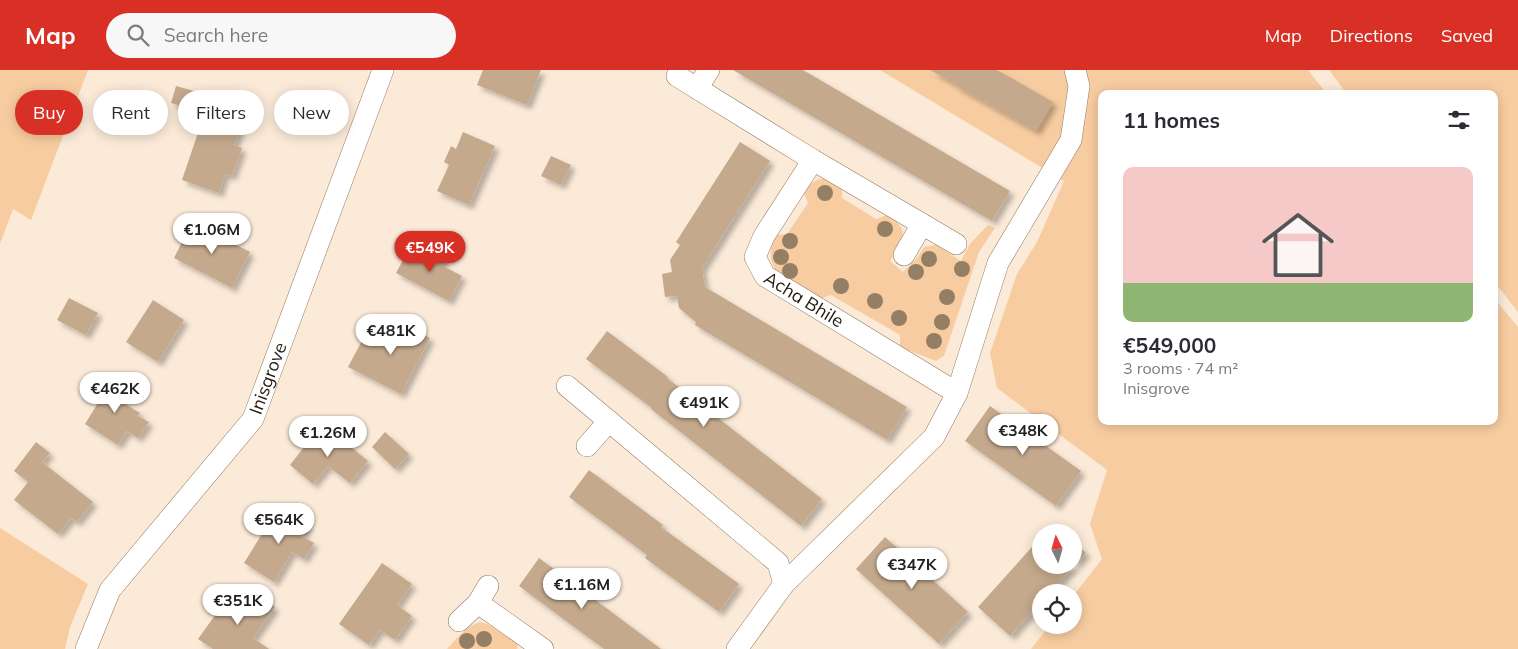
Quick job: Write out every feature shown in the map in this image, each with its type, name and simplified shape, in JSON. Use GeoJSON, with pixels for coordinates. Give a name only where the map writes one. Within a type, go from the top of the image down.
{"type":"FeatureCollection","features":[{"type":"Feature","properties":{"kind":"street","name":"Inisgrove"},"geometry":{"type":"LineString","coordinates":[[86,649],[110,590],[253,419],[383,70]]}},
{"type":"Feature","properties":{"kind":"street"},"geometry":{"type":"LineString","coordinates":[[697,88],[709,70]]}},
{"type":"Feature","properties":{"kind":"street"},"geometry":{"type":"LineString","coordinates":[[737,649],[784,584],[934,437],[957,393],[998,263],[1071,140],[1079,86],[1075,70]]}},
{"type":"Feature","properties":{"kind":"street"},"geometry":{"type":"LineString","coordinates":[[677,76],[956,244]]}},
{"type":"Feature","properties":{"kind":"street","name":"Acha Bhile"},"geometry":{"type":"LineString","coordinates":[[814,160],[764,236],[755,257],[765,276],[957,393]]}},
{"type":"Feature","properties":{"kind":"street"},"geometry":{"type":"LineString","coordinates":[[904,255],[922,224]]}},
{"type":"Feature","properties":{"kind":"street"},"geometry":{"type":"LineString","coordinates":[[567,386],[778,562],[784,584]]}},
{"type":"Feature","properties":{"kind":"street"},"geometry":{"type":"LineString","coordinates":[[587,446],[609,422]]}},
{"type":"Feature","properties":{"kind":"street"},"geometry":{"type":"LineString","coordinates":[[459,621],[483,594],[543,649]]}},
{"type":"Feature","properties":{"kind":"shaded area"},"geometry":{"type":"Polygon","coordinates":[[[0,70],[88,70],[80,90],[15,90],[15,135],[63,135],[31,220],[13,209],[0,244],[0,70]]]}},
{"type":"Feature","properties":{"kind":"shaded area"},"geometry":{"type":"Polygon","coordinates":[[[880,70],[1308,70],[1324,90],[1098,90],[1098,425],[1498,425],[1498,303],[1518,327],[1518,649],[1031,649],[1043,634],[1082,634],[1082,585],[1102,559],[1090,524],[1107,470],[997,388],[990,353],[1017,274],[1037,242],[1064,181],[880,70]]]}},
{"type":"Feature","properties":{"kind":"shaded area"},"geometry":{"type":"Polygon","coordinates":[[[1329,70],[1518,70],[1518,312],[1498,286],[1498,90],[1344,90],[1329,70]]]}},
{"type":"Feature","properties":{"kind":"shaded area"},"geometry":{"type":"Polygon","coordinates":[[[831,178],[842,185],[842,198],[876,219],[887,215],[900,226],[903,236],[899,247],[890,261],[903,272],[917,258],[924,247],[936,245],[961,261],[970,244],[988,225],[995,228],[979,252],[944,356],[936,361],[900,347],[900,335],[831,295],[819,299],[775,270],[771,260],[771,246],[776,235],[787,234],[808,203],[804,193],[810,185],[818,180],[831,178]]]}},
{"type":"Feature","properties":{"kind":"shaded area"},"geometry":{"type":"Polygon","coordinates":[[[0,528],[88,584],[70,627],[65,649],[0,649],[0,528]]]}},
{"type":"Feature","properties":{"kind":"shaded area"},"geometry":{"type":"Polygon","coordinates":[[[480,622],[487,624],[518,643],[517,649],[447,649],[466,630],[480,622]]]}},
{"type":"Feature","properties":{"kind":"building"},"geometry":{"type":"Polygon","coordinates":[[[483,70],[541,70],[527,105],[477,85],[483,70]]]}},
{"type":"Feature","properties":{"kind":"building"},"geometry":{"type":"Polygon","coordinates":[[[733,70],[803,70],[1010,191],[992,221],[733,70]]]}},
{"type":"Feature","properties":{"kind":"building"},"geometry":{"type":"Polygon","coordinates":[[[930,70],[997,70],[1053,102],[1036,131],[930,70]]]}},
{"type":"Feature","properties":{"kind":"building"},"geometry":{"type":"Polygon","coordinates":[[[176,86],[190,90],[178,90],[178,105],[171,103],[176,86]]]}},
{"type":"Feature","properties":{"kind":"building"},"geometry":{"type":"Polygon","coordinates":[[[463,132],[495,146],[469,205],[437,191],[449,165],[444,162],[451,146],[456,149],[463,132]]]}},
{"type":"Feature","properties":{"kind":"building"},"geometry":{"type":"Polygon","coordinates":[[[197,135],[238,135],[234,145],[242,148],[232,176],[225,174],[219,193],[182,180],[197,135]]]}},
{"type":"Feature","properties":{"kind":"building"},"geometry":{"type":"Polygon","coordinates":[[[740,142],[770,161],[702,268],[705,287],[907,407],[887,440],[695,325],[696,322],[679,308],[677,296],[665,297],[662,274],[672,272],[670,260],[680,245],[676,242],[740,142]]]}},
{"type":"Feature","properties":{"kind":"building"},"geometry":{"type":"Polygon","coordinates":[[[551,156],[571,165],[561,185],[541,176],[551,156]]]}},
{"type":"Feature","properties":{"kind":"building"},"geometry":{"type":"Polygon","coordinates":[[[192,222],[250,252],[232,288],[174,258],[192,222]]]}},
{"type":"Feature","properties":{"kind":"building"},"geometry":{"type":"Polygon","coordinates":[[[427,246],[446,256],[441,265],[462,276],[449,301],[396,273],[409,249],[422,256],[427,246]]]}},
{"type":"Feature","properties":{"kind":"building"},"geometry":{"type":"Polygon","coordinates":[[[69,298],[98,313],[86,335],[57,320],[69,298]]]}},
{"type":"Feature","properties":{"kind":"building"},"geometry":{"type":"Polygon","coordinates":[[[153,300],[184,320],[158,362],[126,342],[153,300]]]}},
{"type":"Feature","properties":{"kind":"building"},"geometry":{"type":"Polygon","coordinates":[[[389,317],[430,338],[401,394],[348,367],[364,337],[376,344],[389,317]]]}},
{"type":"Feature","properties":{"kind":"building"},"geometry":{"type":"Polygon","coordinates":[[[607,331],[822,499],[801,526],[652,408],[586,359],[607,331]]]}},
{"type":"Feature","properties":{"kind":"building"},"geometry":{"type":"Polygon","coordinates":[[[111,375],[130,387],[120,401],[140,413],[138,416],[149,422],[138,438],[127,431],[118,445],[85,424],[101,398],[97,396],[111,375]]]}},
{"type":"Feature","properties":{"kind":"building"},"geometry":{"type":"Polygon","coordinates":[[[990,406],[1081,471],[1056,506],[965,441],[990,406]]]}},
{"type":"Feature","properties":{"kind":"building"},"geometry":{"type":"Polygon","coordinates":[[[325,426],[368,461],[350,483],[328,466],[313,484],[290,465],[315,433],[318,435],[325,426]]]}},
{"type":"Feature","properties":{"kind":"building"},"geometry":{"type":"Polygon","coordinates":[[[385,432],[409,454],[395,469],[372,447],[385,432]]]}},
{"type":"Feature","properties":{"kind":"building"},"geometry":{"type":"Polygon","coordinates":[[[36,442],[50,453],[42,462],[93,502],[77,522],[71,518],[58,534],[14,500],[28,482],[14,471],[36,442]]]}},
{"type":"Feature","properties":{"kind":"building"},"geometry":{"type":"Polygon","coordinates":[[[589,470],[663,525],[661,527],[739,584],[719,612],[645,558],[647,555],[569,497],[589,470]]]}},
{"type":"Feature","properties":{"kind":"building"},"geometry":{"type":"Polygon","coordinates":[[[278,508],[308,526],[302,536],[314,543],[304,559],[292,552],[274,582],[244,563],[278,508]]]}},
{"type":"Feature","properties":{"kind":"building"},"geometry":{"type":"Polygon","coordinates":[[[885,537],[968,612],[939,644],[856,569],[885,537]]]}},
{"type":"Feature","properties":{"kind":"building"},"geometry":{"type":"Polygon","coordinates":[[[1032,547],[1032,574],[1067,574],[1057,584],[1032,584],[1032,612],[1010,636],[978,607],[1032,547]]]}},
{"type":"Feature","properties":{"kind":"building"},"geometry":{"type":"Polygon","coordinates":[[[539,558],[661,649],[604,649],[519,586],[539,558]]]}},
{"type":"Feature","properties":{"kind":"building"},"geometry":{"type":"Polygon","coordinates":[[[382,563],[412,584],[397,605],[412,616],[395,640],[380,630],[369,645],[339,624],[382,563]]]}},
{"type":"Feature","properties":{"kind":"building"},"geometry":{"type":"Polygon","coordinates":[[[252,591],[275,607],[253,638],[269,649],[213,649],[198,639],[223,604],[236,614],[252,591]]]}}]}
